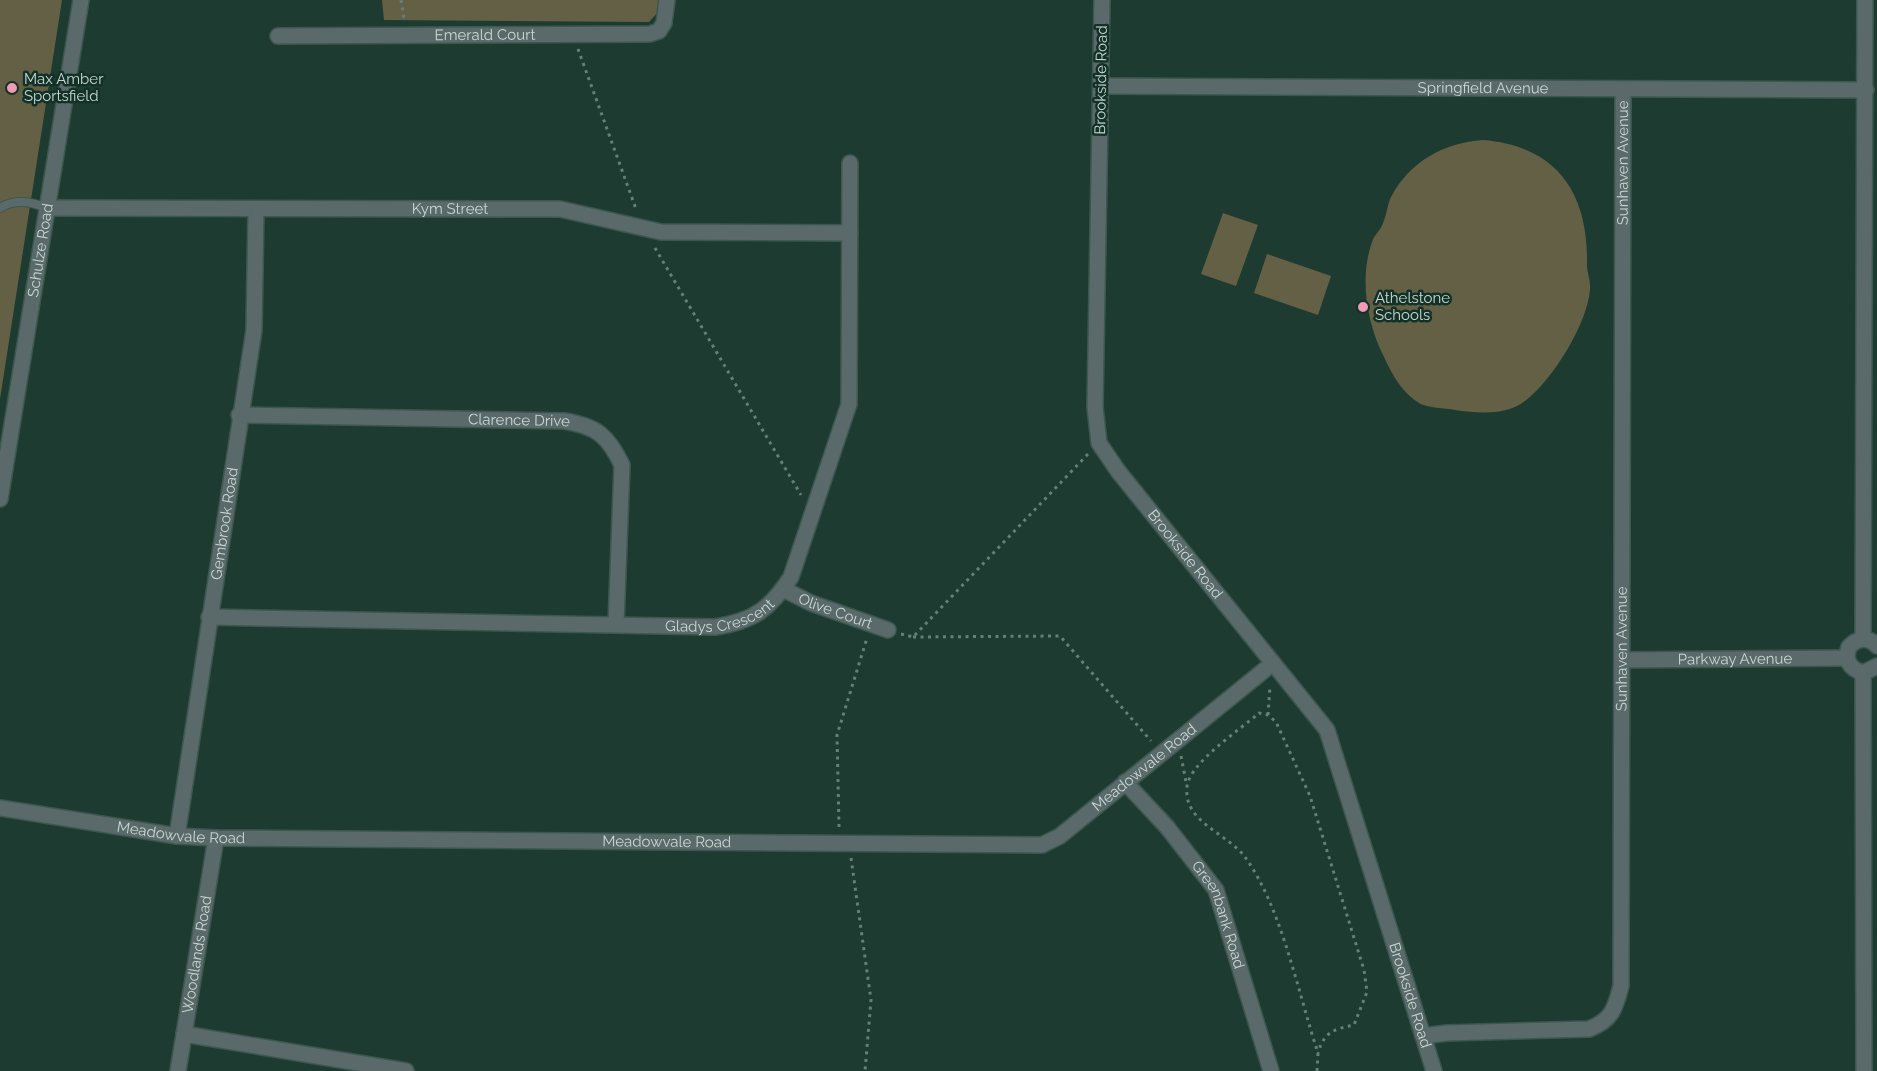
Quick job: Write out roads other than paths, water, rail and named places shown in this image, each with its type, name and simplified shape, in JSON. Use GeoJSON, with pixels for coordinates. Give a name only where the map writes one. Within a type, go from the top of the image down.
{"type":"FeatureCollection","features":[{"type":"Feature","properties":{"kind":"street","name":"Schulze Road"},"geometry":{"type":"LineString","coordinates":[[0,499],[2,472],[81,0]]}},
{"type":"Feature","properties":{"kind":"street","name":"Emerald Court"},"geometry":{"type":"LineString","coordinates":[[278,36],[650,34],[659,31],[664,23],[667,0]]}},
{"type":"Feature","properties":{"kind":"street","name":"Brookside Road"},"geometry":{"type":"LineString","coordinates":[[1102,0],[1095,407],[1099,443],[1118,471],[1327,730],[1434,1071]]}},
{"type":"Feature","properties":{"kind":"street"},"geometry":{"type":"LineString","coordinates":[[1864,1071],[1870,669],[1852,668],[1847,658],[1849,647],[1870,642],[1865,0]]}},
{"type":"Feature","properties":{"kind":"street","name":"Springfield Avenue"},"geometry":{"type":"LineString","coordinates":[[1101,86],[1866,90]]}},
{"type":"Feature","properties":{"kind":"street","name":"Sunhaven Avenue"},"geometry":{"type":"LineString","coordinates":[[1424,1036],[1447,1033],[1589,1029],[1604,1023],[1616,1006],[1621,986],[1623,90]]}},
{"type":"Feature","properties":{"kind":"street","name":"Gladys Crescent"},"geometry":{"type":"LineString","coordinates":[[208,617],[715,627],[739,624],[761,612],[791,577],[849,404],[850,163]]}},
{"type":"Feature","properties":{"kind":"street","name":"Kym Street"},"geometry":{"type":"LineString","coordinates":[[48,208],[560,209],[662,232],[850,233]]}},
{"type":"Feature","properties":{"kind":"street","name":"Gembrook Road"},"geometry":{"type":"LineString","coordinates":[[177,836],[208,617],[254,330],[256,210]]}},
{"type":"Feature","properties":{"kind":"street","name":"Clarence Drive"},"geometry":{"type":"LineString","coordinates":[[239,415],[564,421],[584,424],[600,432],[622,465],[616,624]]}},
{"type":"Feature","properties":{"kind":"street","name":"Olive Court"},"geometry":{"type":"LineString","coordinates":[[783,589],[811,603],[888,630]]}},
{"type":"Feature","properties":{"kind":"street","name":"Parkway Avenue"},"geometry":{"type":"LineString","coordinates":[[1623,660],[1847,658]]}},
{"type":"Feature","properties":{"kind":"street","name":"Meadowvale Road"},"geometry":{"type":"LineString","coordinates":[[0,808],[177,836],[216,838],[1042,845],[1060,836],[1273,663]]}},
{"type":"Feature","properties":{"kind":"street","name":"Greenbank Road"},"geometry":{"type":"LineString","coordinates":[[1125,782],[1167,827],[1216,890],[1271,1071]]}},
{"type":"Feature","properties":{"kind":"street","name":"Woodlands Road"},"geometry":{"type":"LineString","coordinates":[[178,1071],[216,838]]}},
{"type":"Feature","properties":{"kind":"street"},"geometry":{"type":"LineString","coordinates":[[184,1034],[406,1071]]}},
{"type":"Feature","properties":{"kind":"lane"},"geometry":{"type":"LineString","coordinates":[[0,208],[8,203],[28,201],[48,208]]}},
{"type":"Feature","properties":{"kind":"place","name":"Max Amber Sportsfield"},"geometry":{"type":"Point","coordinates":[12,88]}},
{"type":"Feature","properties":{"kind":"place","name":"Athelstone Schools"},"geometry":{"type":"Point","coordinates":[1363,307]}}]}
